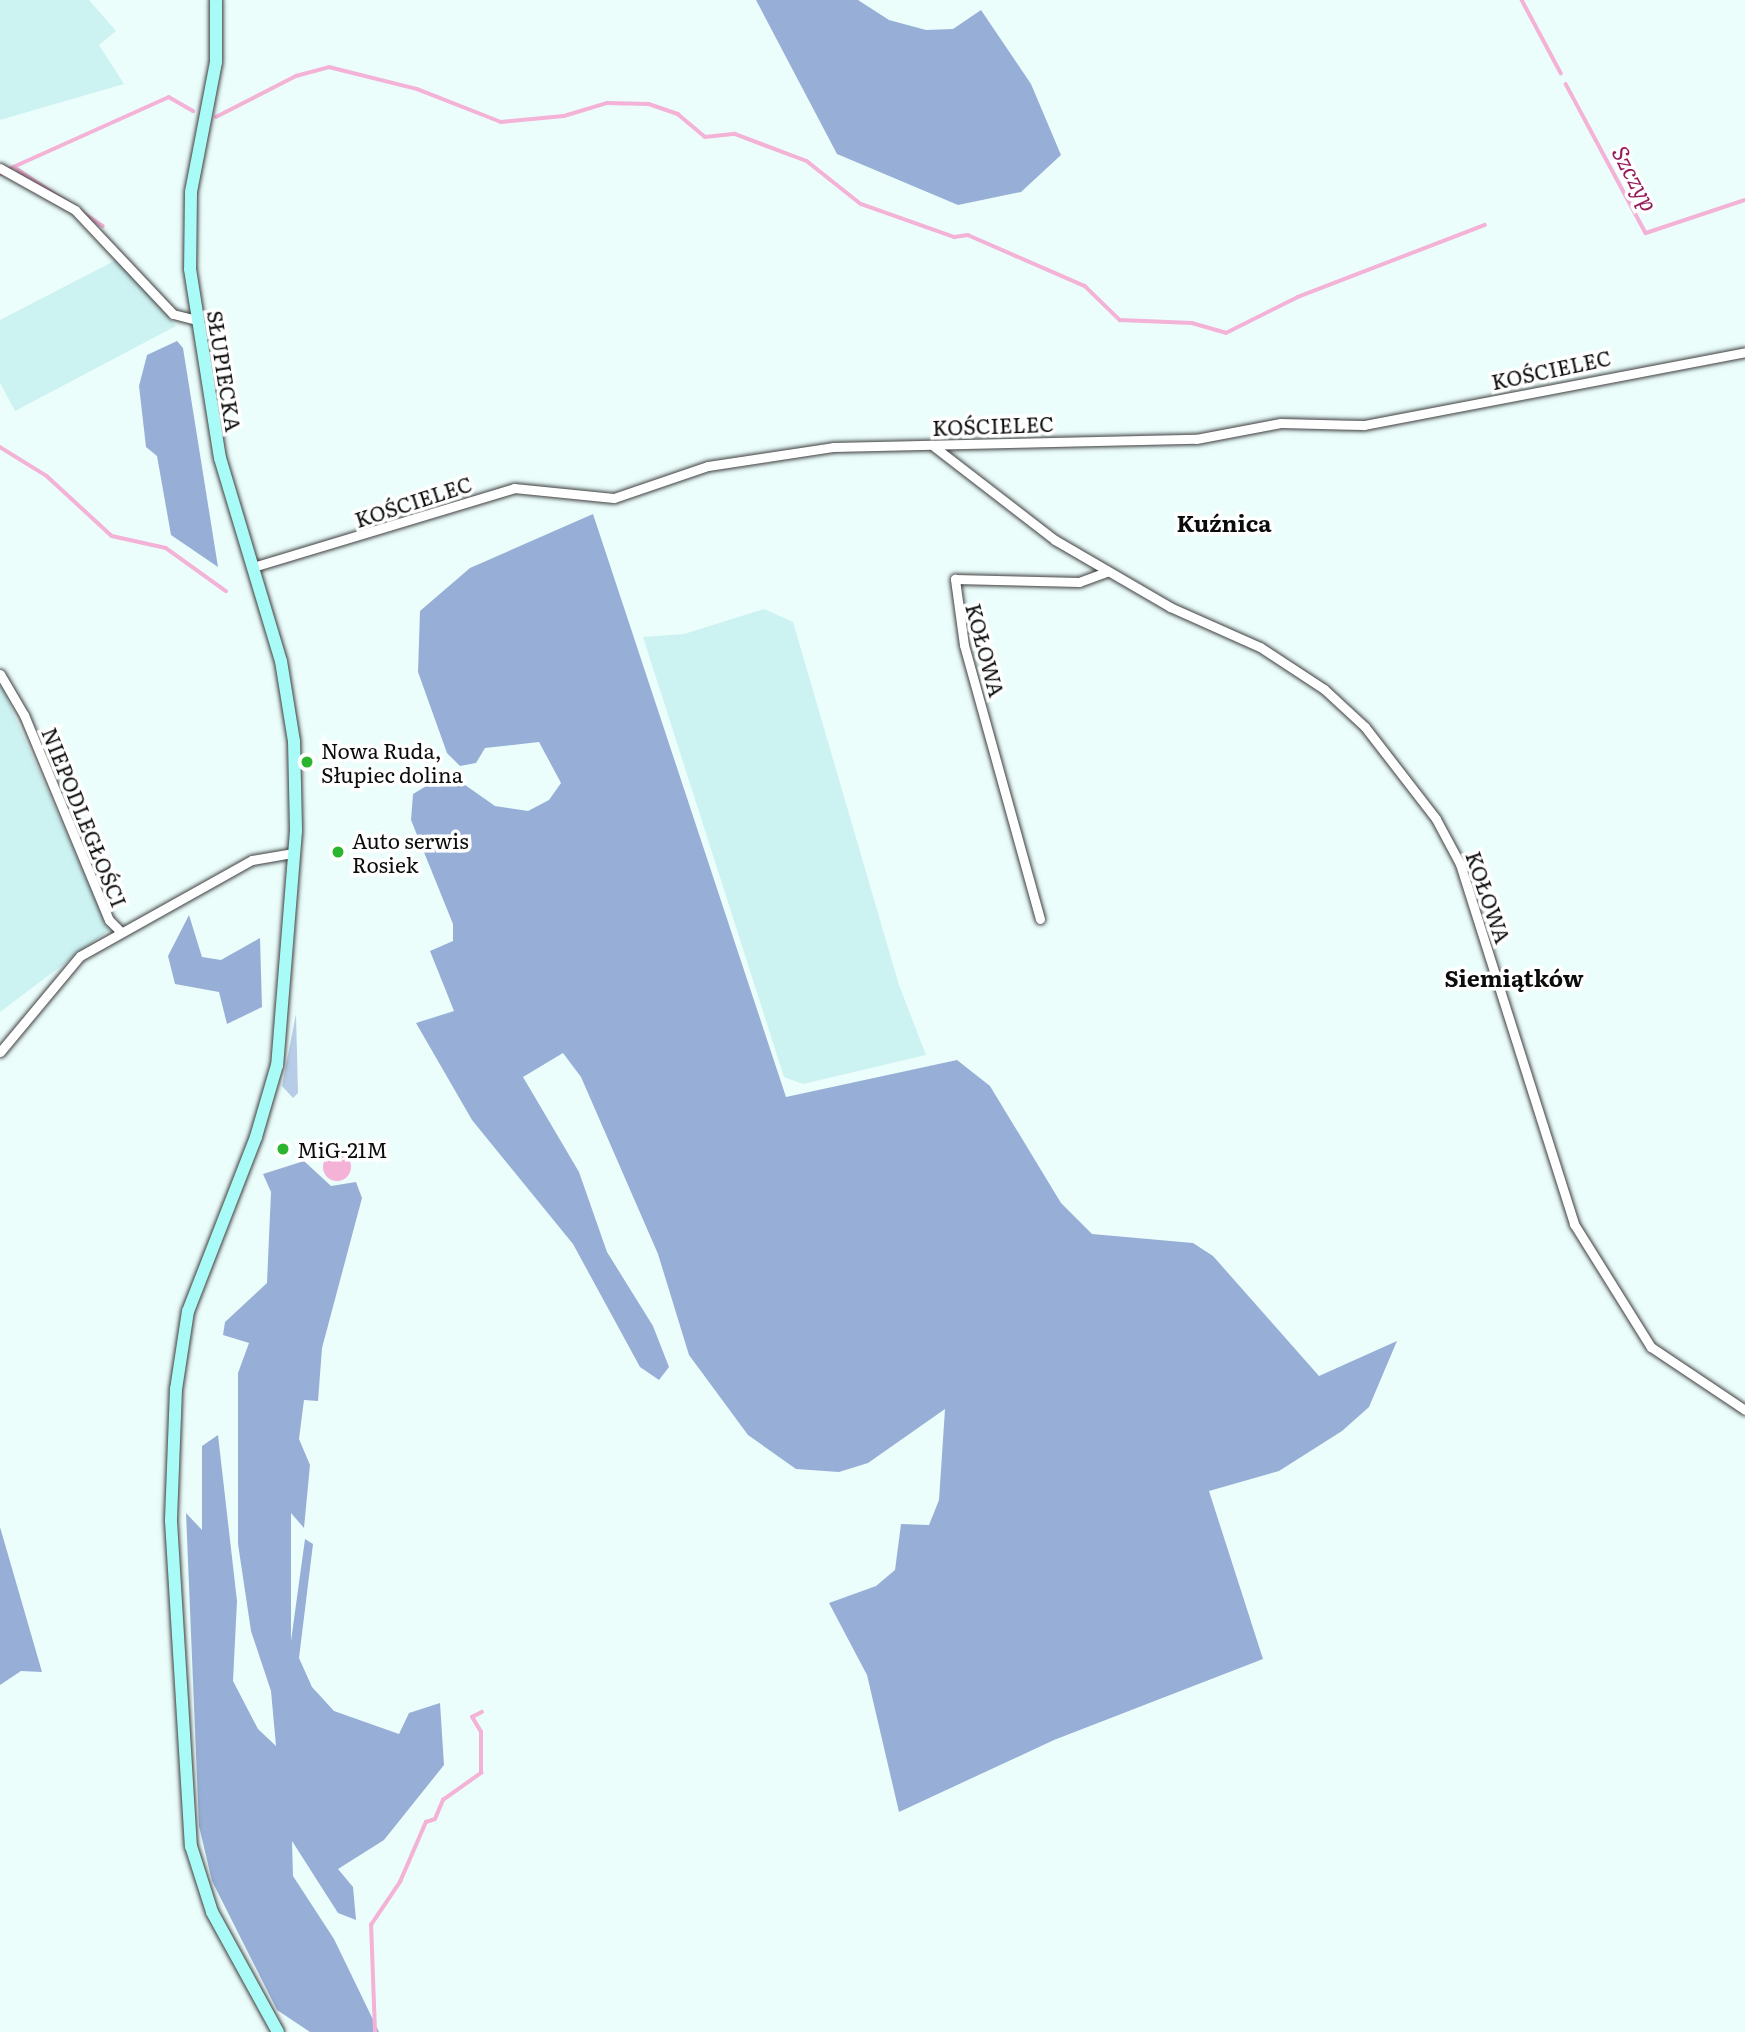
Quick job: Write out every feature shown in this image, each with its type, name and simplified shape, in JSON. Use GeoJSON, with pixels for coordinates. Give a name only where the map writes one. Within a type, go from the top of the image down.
{"type":"FeatureCollection","features":[{"type":"Feature","properties":{"kind":"main road","name":"SŁUPIECKA"},"geometry":{"type":"LineString","coordinates":[[216,0],[216,62],[188,220],[197,320],[220,458],[281,661],[294,741],[293,853],[277,1065],[256,1137],[188,1311],[171,1467],[191,1846],[212,1912],[278,2032]]}},
{"type":"Feature","properties":{"kind":"street"},"geometry":{"type":"LineString","coordinates":[[0,168],[91,223],[173,314],[197,320]]}},
{"type":"Feature","properties":{"kind":"street","name":"KOŚCIELEC"},"geometry":{"type":"LineString","coordinates":[[253,567],[513,488],[614,498],[748,458],[833,447],[1128,436],[1196,439],[1281,423],[1364,425],[1745,352]]}},
{"type":"Feature","properties":{"kind":"street","name":"KOŁOWA"},"geometry":{"type":"LineString","coordinates":[[932,445],[1107,572],[1260,647],[1324,689],[1357,718],[1436,819],[1460,864],[1503,987],[1544,1144],[1574,1224],[1660,1357],[1745,1410]]}},
{"type":"Feature","properties":{"kind":"street","name":"KOŁOWA"},"geometry":{"type":"LineString","coordinates":[[1040,919],[964,645],[955,579],[1079,582],[1107,572]]}},
{"type":"Feature","properties":{"kind":"street","name":"NIEPODLEGŁOŚCI"},"geometry":{"type":"LineString","coordinates":[[0,674],[24,715],[109,920],[119,930],[61,972],[0,1052]]}},
{"type":"Feature","properties":{"kind":"street"},"geometry":{"type":"LineString","coordinates":[[119,930],[252,860],[293,853]]}},
{"type":"Feature","properties":{"kind":"shaded area"},"geometry":{"type":"Polygon","coordinates":[[[0,0],[89,0],[116,31],[99,45],[124,84],[0,120],[0,0]]]}},
{"type":"Feature","properties":{"kind":"shaded area"},"geometry":{"type":"Polygon","coordinates":[[[756,0],[858,0],[889,20],[926,30],[953,29],[981,10],[1031,84],[1061,155],[1021,192],[958,205],[837,154],[756,0]]]}},
{"type":"Feature","properties":{"kind":"shaded area"},"geometry":{"type":"Polygon","coordinates":[[[118,259],[176,326],[15,411],[0,383],[0,320],[118,259]]]}},
{"type":"Feature","properties":{"kind":"shaded area"},"geometry":{"type":"Polygon","coordinates":[[[177,341],[183,348],[218,567],[171,535],[157,456],[146,447],[139,386],[147,355],[177,341]]]}},
{"type":"Feature","properties":{"kind":"shaded area"},"geometry":{"type":"Polygon","coordinates":[[[593,514],[786,1097],[957,1060],[990,1086],[1061,1203],[1092,1234],[1193,1243],[1213,1256],[1319,1376],[1397,1341],[1369,1407],[1342,1431],[1279,1471],[1209,1491],[1263,1659],[1054,1740],[899,1812],[867,1675],[829,1603],[876,1586],[895,1570],[901,1524],[929,1525],[939,1500],[945,1409],[868,1463],[839,1472],[796,1469],[748,1435],[689,1355],[658,1254],[581,1077],[563,1053],[523,1077],[579,1172],[607,1252],[653,1326],[669,1367],[659,1380],[640,1367],[573,1244],[472,1120],[416,1023],[454,1011],[430,951],[453,941],[453,924],[411,820],[413,794],[448,773],[495,806],[528,811],[549,800],[561,783],[539,742],[485,748],[476,763],[460,766],[447,753],[418,672],[420,611],[470,568],[593,514]]]}},
{"type":"Feature","properties":{"kind":"shaded area"},"geometry":{"type":"Polygon","coordinates":[[[764,609],[793,622],[899,985],[926,1055],[803,1084],[784,1077],[643,637],[684,634],[764,609]]]}},
{"type":"Feature","properties":{"kind":"shaded area"},"geometry":{"type":"Polygon","coordinates":[[[0,683],[109,930],[0,1012],[0,683]]]}},
{"type":"Feature","properties":{"kind":"shaded area"},"geometry":{"type":"Polygon","coordinates":[[[189,915],[202,957],[221,960],[260,938],[262,1007],[227,1024],[219,992],[175,984],[168,956],[189,915]]]}},
{"type":"Feature","properties":{"kind":"shaded area"},"geometry":{"type":"Polygon","coordinates":[[[296,1014],[298,1093],[293,1098],[282,1086],[296,1014]]]}},
{"type":"Feature","properties":{"kind":"shaded area"},"geometry":{"type":"Polygon","coordinates":[[[337,1153],[347,1157],[351,1167],[347,1177],[337,1181],[327,1177],[323,1167],[327,1157],[337,1153]]]}},
{"type":"Feature","properties":{"kind":"shaded area"},"geometry":{"type":"Polygon","coordinates":[[[304,1161],[331,1186],[356,1182],[362,1198],[322,1348],[318,1401],[304,1400],[299,1439],[310,1465],[304,1528],[291,1513],[291,1641],[305,1539],[313,1544],[299,1658],[312,1687],[334,1711],[399,1734],[409,1713],[440,1703],[444,1765],[384,1840],[338,1869],[353,1887],[356,1920],[338,1913],[292,1841],[293,1876],[334,1939],[379,2032],[310,2032],[277,2010],[212,1881],[199,1826],[186,1513],[202,1530],[202,1446],[218,1435],[237,1601],[233,1681],[258,1729],[276,1746],[271,1691],[251,1631],[238,1544],[238,1373],[249,1343],[223,1335],[225,1322],[267,1283],[271,1192],[263,1174],[304,1161]]]}},
{"type":"Feature","properties":{"kind":"shaded area"},"geometry":{"type":"Polygon","coordinates":[[[0,1527],[42,1672],[21,1671],[0,1685],[0,1527]]]}},
{"type":"Feature","properties":{"kind":"waterway","name":"Szczyp"},"geometry":{"type":"LineString","coordinates":[[1522,0],[1561,73]]}},
{"type":"Feature","properties":{"kind":"waterway"},"geometry":{"type":"LineString","coordinates":[[216,117],[296,76],[329,67],[417,89],[501,122],[564,116],[607,103],[649,104],[678,114],[705,137],[735,134],[807,161],[861,204],[954,237],[968,235],[1085,286],[1120,320],[1192,323],[1226,333],[1298,297],[1485,225]]}},
{"type":"Feature","properties":{"kind":"waterway","name":"Szczyp"},"geometry":{"type":"LineString","coordinates":[[1566,84],[1646,233],[1745,200]]}},
{"type":"Feature","properties":{"kind":"waterway"},"geometry":{"type":"LineString","coordinates":[[9,169],[169,97],[193,111]]}},
{"type":"Feature","properties":{"kind":"waterway"},"geometry":{"type":"LineString","coordinates":[[17,169],[103,226]]}},
{"type":"Feature","properties":{"kind":"waterway"},"geometry":{"type":"LineString","coordinates":[[0,447],[47,476],[112,536],[166,548],[226,591]]}},
{"type":"Feature","properties":{"kind":"waterway"},"geometry":{"type":"LineString","coordinates":[[375,2032],[371,1925],[400,1882],[426,1822],[435,1819],[443,1800],[481,1773],[481,1732],[472,1717],[482,1712]]}},
{"type":"Feature","properties":{"kind":"place","name":"Nowa Ruda, Słupiec dolina"},"geometry":{"type":"Point","coordinates":[307,762]}},
{"type":"Feature","properties":{"kind":"place","name":"Auto serwis Rosiek"},"geometry":{"type":"Point","coordinates":[338,852]}},
{"type":"Feature","properties":{"kind":"place","name":"MiG-21M"},"geometry":{"type":"Point","coordinates":[283,1149]}},
{"type":"Feature","properties":{"kind":"district","name":"Kuźnica"},"geometry":{"type":"Point","coordinates":[1224,522]}},
{"type":"Feature","properties":{"kind":"district","name":"Siemiątków"},"geometry":{"type":"Point","coordinates":[1514,977]}}]}
